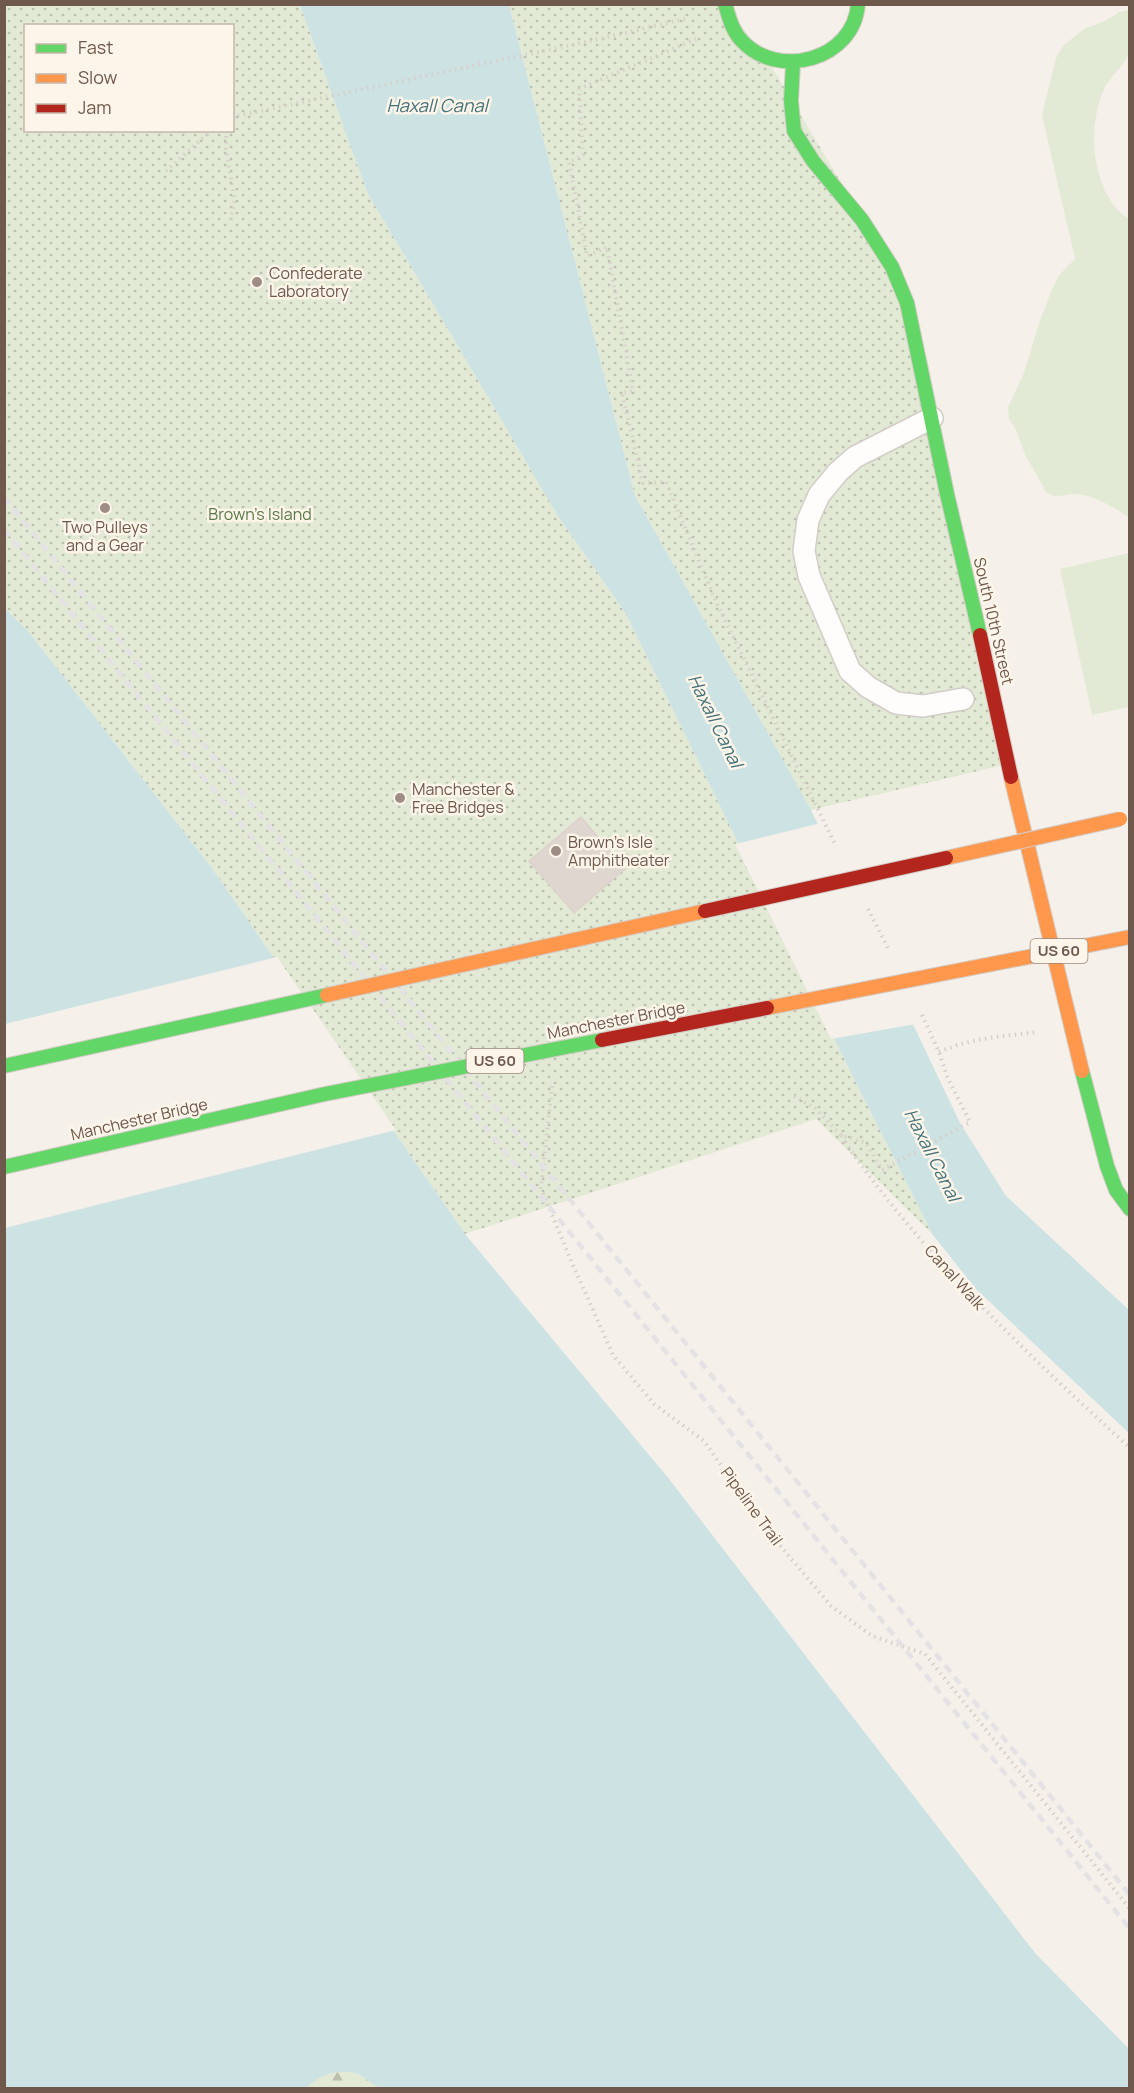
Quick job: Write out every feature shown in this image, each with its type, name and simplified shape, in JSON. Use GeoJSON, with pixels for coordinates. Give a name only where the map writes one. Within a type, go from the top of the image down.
{"type":"FeatureCollection","features":[{"type":"Feature","properties":{"kind":"main road"},"geometry":{"type":"LineString","coordinates":[[725,4],[730,24],[739,38],[752,50],[767,58],[794,63],[815,59],[835,48],[850,31],[858,4]]}},
{"type":"Feature","properties":{"kind":"main road","name":"South 10th Street"},"geometry":{"type":"LineString","coordinates":[[794,63],[791,101],[794,130],[813,161],[862,220],[892,267],[907,303],[947,494],[1008,764],[1082,1071],[1107,1166],[1116,1190],[1130,1209]]}},
{"type":"Feature","properties":{"kind":"main road"},"geometry":{"type":"LineString","coordinates":[[4,1066],[1125,818]]}},
{"type":"Feature","properties":{"kind":"main road","name":"Manchester Bridge"},"geometry":{"type":"LineString","coordinates":[[4,1167],[325,1094],[1130,937]]}},
{"type":"Feature","properties":{"kind":"lane"},"geometry":{"type":"LineString","coordinates":[[932,418],[855,457],[838,472],[819,495],[808,520],[804,551],[809,576],[850,671],[868,687],[896,703],[923,706],[963,699]]}},
{"type":"Feature","properties":{"kind":"path"},"geometry":{"type":"LineString","coordinates":[[234,117],[689,18]]}},
{"type":"Feature","properties":{"kind":"path"},"geometry":{"type":"LineString","coordinates":[[696,39],[579,88],[583,155],[569,162],[587,256],[607,247],[633,391],[622,393],[643,483],[666,482],[717,604],[841,855]]}},
{"type":"Feature","properties":{"kind":"path"},"geometry":{"type":"LineString","coordinates":[[166,171],[210,132]]}},
{"type":"Feature","properties":{"kind":"path"},"geometry":{"type":"LineString","coordinates":[[226,132],[226,149],[235,201],[230,221]]}},
{"type":"Feature","properties":{"kind":"path"},"geometry":{"type":"LineString","coordinates":[[867,907],[893,958]]}},
{"type":"Feature","properties":{"kind":"path"},"geometry":{"type":"LineString","coordinates":[[841,1135],[866,1143],[882,1170],[970,1122],[948,1079],[939,1052],[918,1008]]}},
{"type":"Feature","properties":{"kind":"path"},"geometry":{"type":"LineString","coordinates":[[939,1052],[955,1044],[1028,1034]]}},
{"type":"Feature","properties":{"kind":"path","name":"Pipeline Trail"},"geometry":{"type":"LineString","coordinates":[[552,1084],[541,1188],[613,1355],[654,1404],[704,1441],[762,1524],[831,1606],[872,1636],[925,1654],[1130,1909]]}},
{"type":"Feature","properties":{"kind":"path","name":"Canal Walk"},"geometry":{"type":"LineString","coordinates":[[794,1096],[814,1108],[841,1135],[865,1171],[966,1292],[1130,1448]]}},
{"type":"Feature","properties":{"kind":"green space","name":"Brown's Island"},"geometry":{"type":"Polygon","coordinates":[[[5,5],[300,5],[367,192],[558,516],[626,614],[933,1235],[816,1119],[465,1234],[211,867],[28,631],[5,607],[5,5]]]}},
{"type":"Feature","properties":{"kind":"green space"},"geometry":{"type":"Polygon","coordinates":[[[509,5],[725,5],[767,59],[892,267],[1008,764],[811,810],[635,496],[509,5]]]}},
{"type":"Feature","properties":{"kind":"green space"},"geometry":{"type":"Polygon","coordinates":[[[1129,10],[1131,37],[1129,52],[1105,87],[1095,120],[1094,139],[1100,177],[1107,194],[1116,208],[1129,219],[1129,518],[1091,497],[1078,494],[1053,496],[1046,492],[1009,419],[1008,407],[1024,373],[1051,292],[1059,275],[1075,259],[1042,115],[1056,58],[1063,46],[1084,29],[1129,10]]]}},
{"type":"Feature","properties":{"kind":"green space"},"geometry":{"type":"Polygon","coordinates":[[[1129,553],[1129,707],[1092,715],[1060,569],[1129,553]]]}},
{"type":"Feature","properties":{"kind":"green space"},"geometry":{"type":"Polygon","coordinates":[[[340,2070],[361,2075],[378,2088],[306,2088],[314,2080],[340,2070]]]}},
{"type":"Feature","properties":{"kind":"water","name":"Haxall Canal"},"geometry":{"type":"Polygon","coordinates":[[[300,5],[509,5],[635,496],[811,810],[960,1123],[1006,1196],[1129,1310],[1129,1433],[976,1289],[933,1235],[626,614],[558,516],[367,192],[300,5]]]}},
{"type":"Feature","properties":{"kind":"water"},"geometry":{"type":"Polygon","coordinates":[[[4,607],[28,631],[211,867],[465,1234],[669,1479],[1035,1953],[1129,2049],[1129,2088],[378,2088],[358,2074],[337,2072],[318,2079],[306,2088],[5,2088],[4,607]]]}},
{"type":"Feature","properties":{"kind":"pier"},"geometry":{"type":"Polygon","coordinates":[[[821,823],[916,1024],[831,1039],[735,844],[821,823]]]}},
{"type":"Feature","properties":{"kind":"pier"},"geometry":{"type":"Polygon","coordinates":[[[277,957],[396,1130],[5,1228],[5,1024],[277,957]]]}},
{"type":"Feature","properties":{"kind":"building"},"geometry":{"type":"Polygon","coordinates":[[[581,817],[625,869],[574,913],[529,861],[581,817]]]}},
{"type":"Feature","properties":{"kind":"railway"},"geometry":{"type":"LineString","coordinates":[[4,497],[1130,1895]]}},
{"type":"Feature","properties":{"kind":"railway"},"geometry":{"type":"LineString","coordinates":[[4,529],[1130,1929]]}},
{"type":"Feature","properties":{"kind":"traffic: fast"},"geometry":{"type":"LineString","coordinates":[[725,4],[733,28],[742,41],[757,53],[775,60],[793,61],[812,58],[829,51],[843,39],[853,23],[858,4]]}},
{"type":"Feature","properties":{"kind":"traffic: fast"},"geometry":{"type":"LineString","coordinates":[[793,63],[791,101],[794,131],[813,161],[862,220],[892,267],[907,303],[947,494],[980,635]]}},
{"type":"Feature","properties":{"kind":"traffic: fast"},"geometry":{"type":"LineString","coordinates":[[4,1066],[327,995]]}},
{"type":"Feature","properties":{"kind":"traffic: fast"},"geometry":{"type":"LineString","coordinates":[[4,1167],[325,1094],[602,1040]]}},
{"type":"Feature","properties":{"kind":"traffic: fast"},"geometry":{"type":"LineString","coordinates":[[1082,1071],[1107,1166],[1116,1190],[1130,1209]]}},
{"type":"Feature","properties":{"kind":"traffic: slow"},"geometry":{"type":"LineString","coordinates":[[1011,777],[1082,1071]]}},
{"type":"Feature","properties":{"kind":"traffic: slow"},"geometry":{"type":"LineString","coordinates":[[946,858],[1120,819]]}},
{"type":"Feature","properties":{"kind":"traffic: slow"},"geometry":{"type":"LineString","coordinates":[[327,995],[705,911]]}},
{"type":"Feature","properties":{"kind":"traffic: slow"},"geometry":{"type":"LineString","coordinates":[[767,1008],[1130,937]]}},
{"type":"Feature","properties":{"kind":"traffic: jam"},"geometry":{"type":"LineString","coordinates":[[980,635],[1011,777]]}},
{"type":"Feature","properties":{"kind":"traffic: jam"},"geometry":{"type":"LineString","coordinates":[[705,911],[946,858]]}},
{"type":"Feature","properties":{"kind":"traffic: jam"},"geometry":{"type":"LineString","coordinates":[[602,1040],[767,1008]]}},
{"type":"Feature","properties":{"kind":"place","name":"Confederate Laboratory"},"geometry":{"type":"Point","coordinates":[257,282]}},
{"type":"Feature","properties":{"kind":"place","name":"Two Pulleys and a Gear"},"geometry":{"type":"Point","coordinates":[105,508]}},
{"type":"Feature","properties":{"kind":"place","name":"Manchester & Free Bridges"},"geometry":{"type":"Point","coordinates":[400,798]}},
{"type":"Feature","properties":{"kind":"place","name":"Brown's Isle Amphitheater"},"geometry":{"type":"Point","coordinates":[556,851]}}]}
